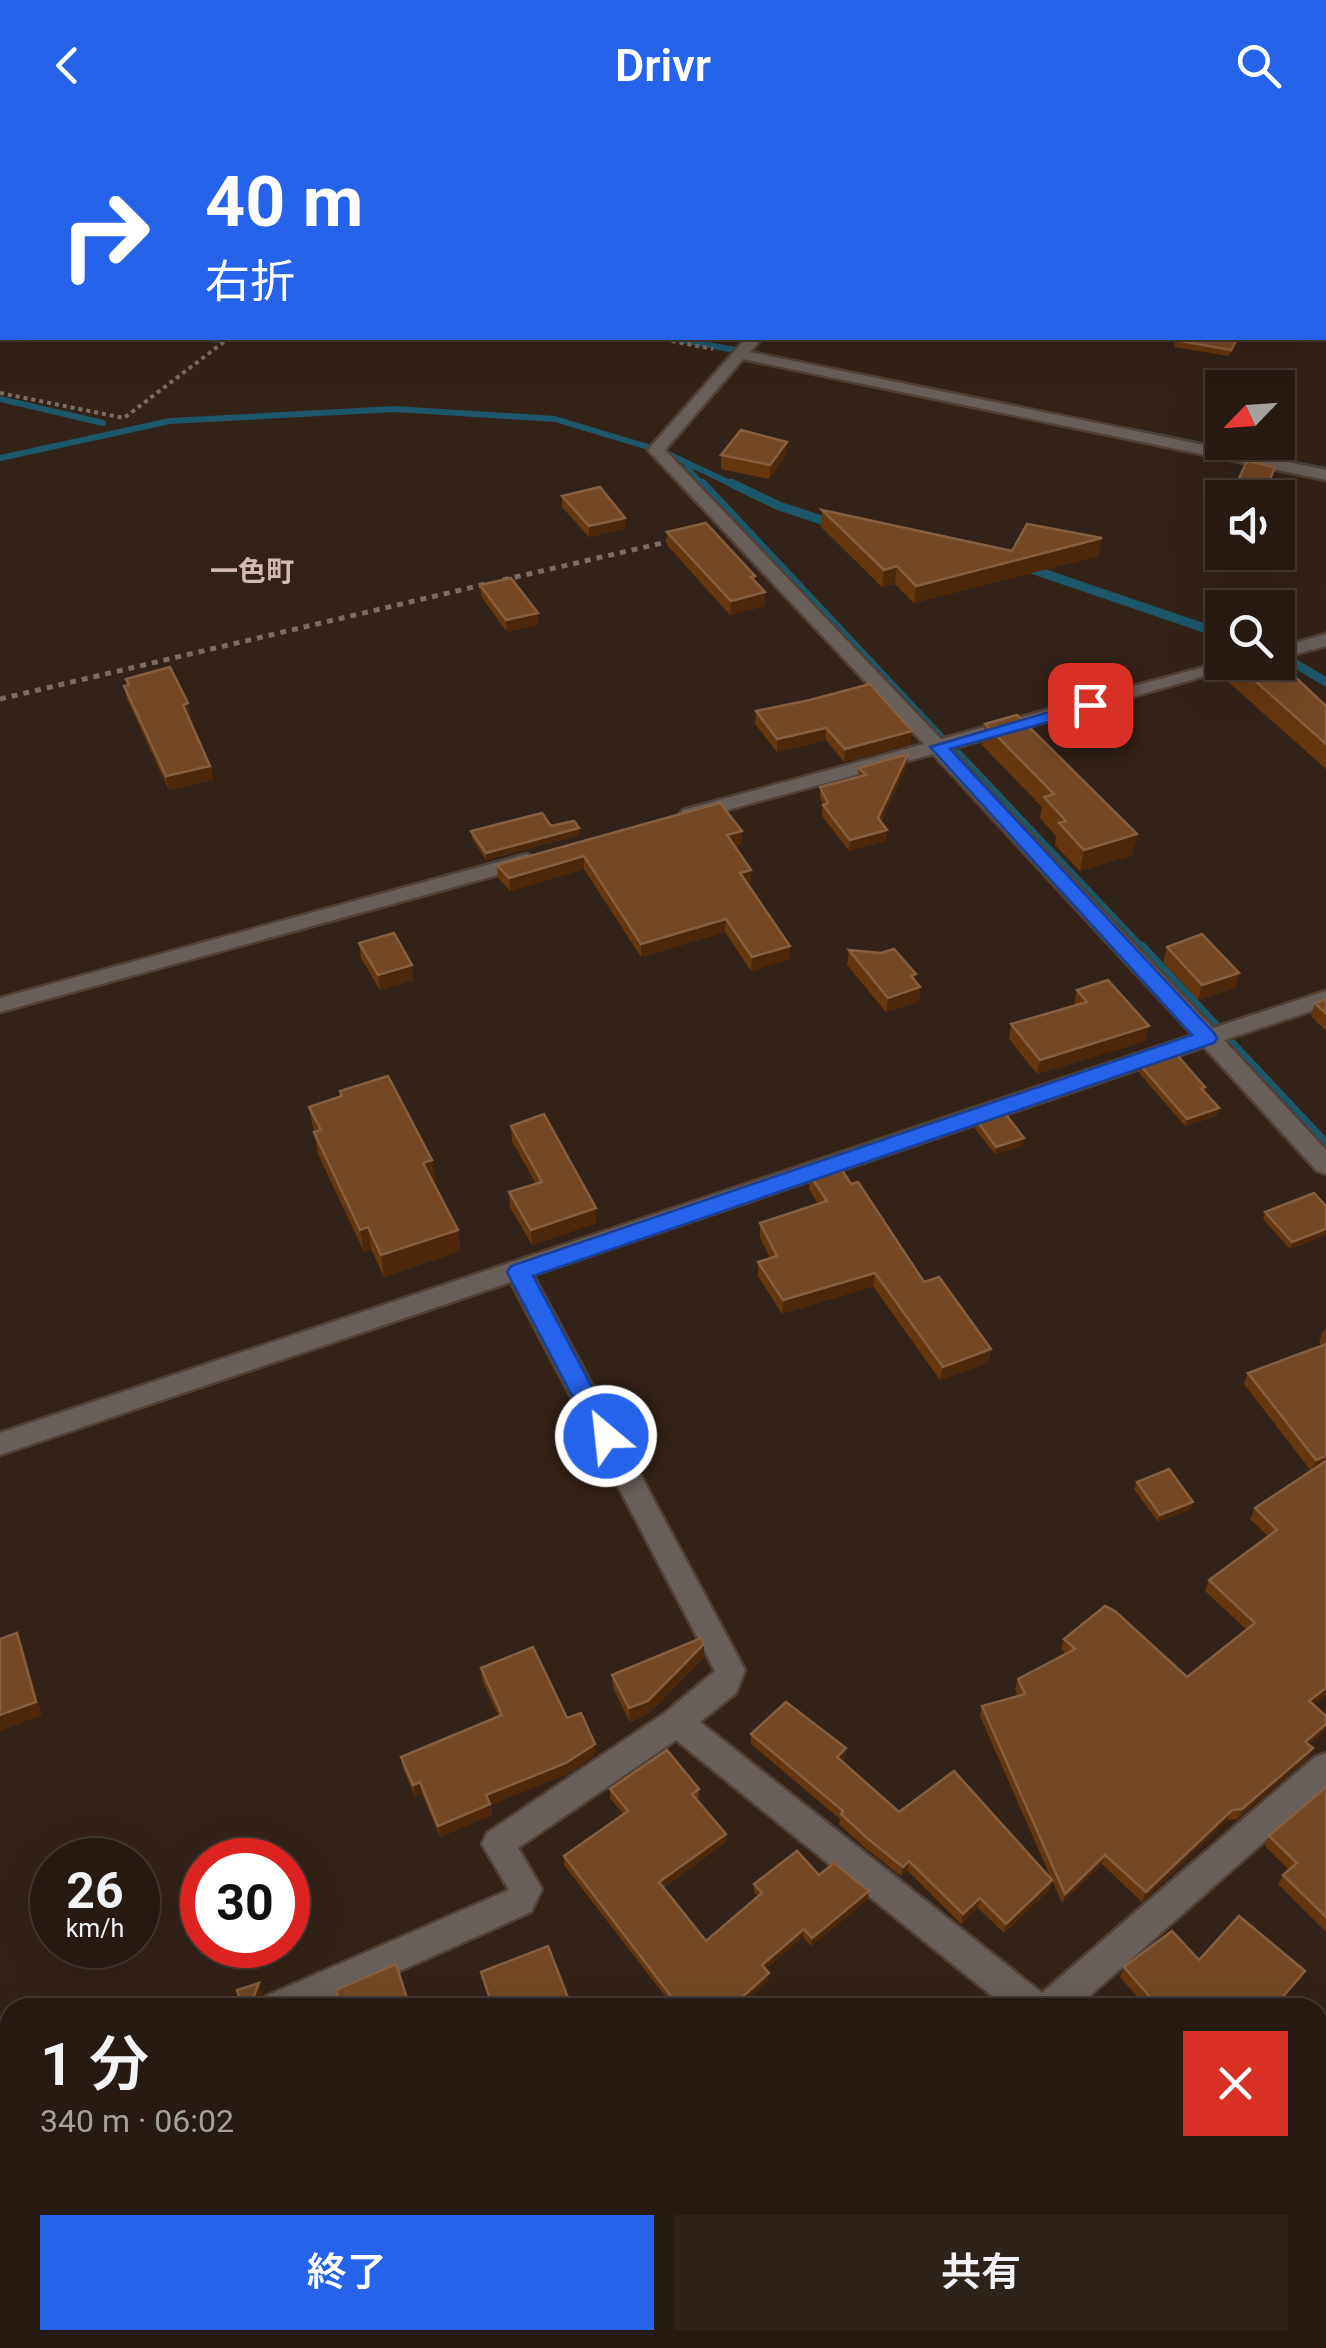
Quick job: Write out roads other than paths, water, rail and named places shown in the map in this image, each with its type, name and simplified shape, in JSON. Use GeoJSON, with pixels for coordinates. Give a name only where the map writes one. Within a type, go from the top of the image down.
{"type":"FeatureCollection","features":[{"type":"Feature","properties":{"kind":"street"},"geometry":{"type":"LineString","coordinates":[[752,340],[656,450],[1326,1165]]}},
{"type":"Feature","properties":{"kind":"street"},"geometry":{"type":"LineString","coordinates":[[739,354],[1326,475]]}},
{"type":"Feature","properties":{"kind":"street"},"geometry":{"type":"LineString","coordinates":[[1295,649],[1326,640]]}},
{"type":"Feature","properties":{"kind":"street"},"geometry":{"type":"LineString","coordinates":[[666,822],[1205,673]]}},
{"type":"Feature","properties":{"kind":"street"},"geometry":{"type":"LineString","coordinates":[[0,1005],[541,856]]}},
{"type":"Feature","properties":{"kind":"street"},"geometry":{"type":"LineString","coordinates":[[0,1444],[1326,998]]}},
{"type":"Feature","properties":{"kind":"street"},"geometry":{"type":"LineString","coordinates":[[301,1998],[520,1901],[526,1889],[498,1844],[676,1722],[724,1684],[730,1670],[519,1272]]}},
{"type":"Feature","properties":{"kind":"street"},"geometry":{"type":"LineString","coordinates":[[676,1722],[1021,1998]]}},
{"type":"Feature","properties":{"kind":"street"},"geometry":{"type":"LineString","coordinates":[[1061,1998],[1326,1767]]}},
{"type":"Feature","properties":{"kind":"waterway"},"geometry":{"type":"LineString","coordinates":[[682,340],[735,350]]}},
{"type":"Feature","properties":{"kind":"waterway"},"geometry":{"type":"LineString","coordinates":[[0,399],[103,423]]}},
{"type":"Feature","properties":{"kind":"waterway"},"geometry":{"type":"LineString","coordinates":[[0,458],[170,421],[395,409],[555,419],[648,447]]}},
{"type":"Feature","properties":{"kind":"waterway"},"geometry":{"type":"LineString","coordinates":[[1134,431],[1326,470]]}},
{"type":"Feature","properties":{"kind":"waterway"},"geometry":{"type":"LineString","coordinates":[[666,453],[736,486]]}},
{"type":"Feature","properties":{"kind":"waterway"},"geometry":{"type":"LineString","coordinates":[[687,468],[704,486]]}},
{"type":"Feature","properties":{"kind":"waterway"},"geometry":{"type":"LineString","coordinates":[[702,483],[941,738]]}},
{"type":"Feature","properties":{"kind":"waterway"},"geometry":{"type":"LineString","coordinates":[[731,483],[779,506],[834,524]]}},
{"type":"Feature","properties":{"kind":"waterway"},"geometry":{"type":"LineString","coordinates":[[1028,568],[1205,628]]}},
{"type":"Feature","properties":{"kind":"waterway"},"geometry":{"type":"LineString","coordinates":[[1295,664],[1326,682]]}},
{"type":"Feature","properties":{"kind":"waterway"},"geometry":{"type":"LineString","coordinates":[[958,754],[1143,950]]}},
{"type":"Feature","properties":{"kind":"waterway"},"geometry":{"type":"LineString","coordinates":[[1141,947],[1214,1025]]}},
{"type":"Feature","properties":{"kind":"waterway"},"geometry":{"type":"LineString","coordinates":[[1232,1045],[1326,1145]]}},
{"type":"Feature","properties":{"kind":"district","name":"一色町"},"geometry":{"type":"Point","coordinates":[252,571]}}]}
